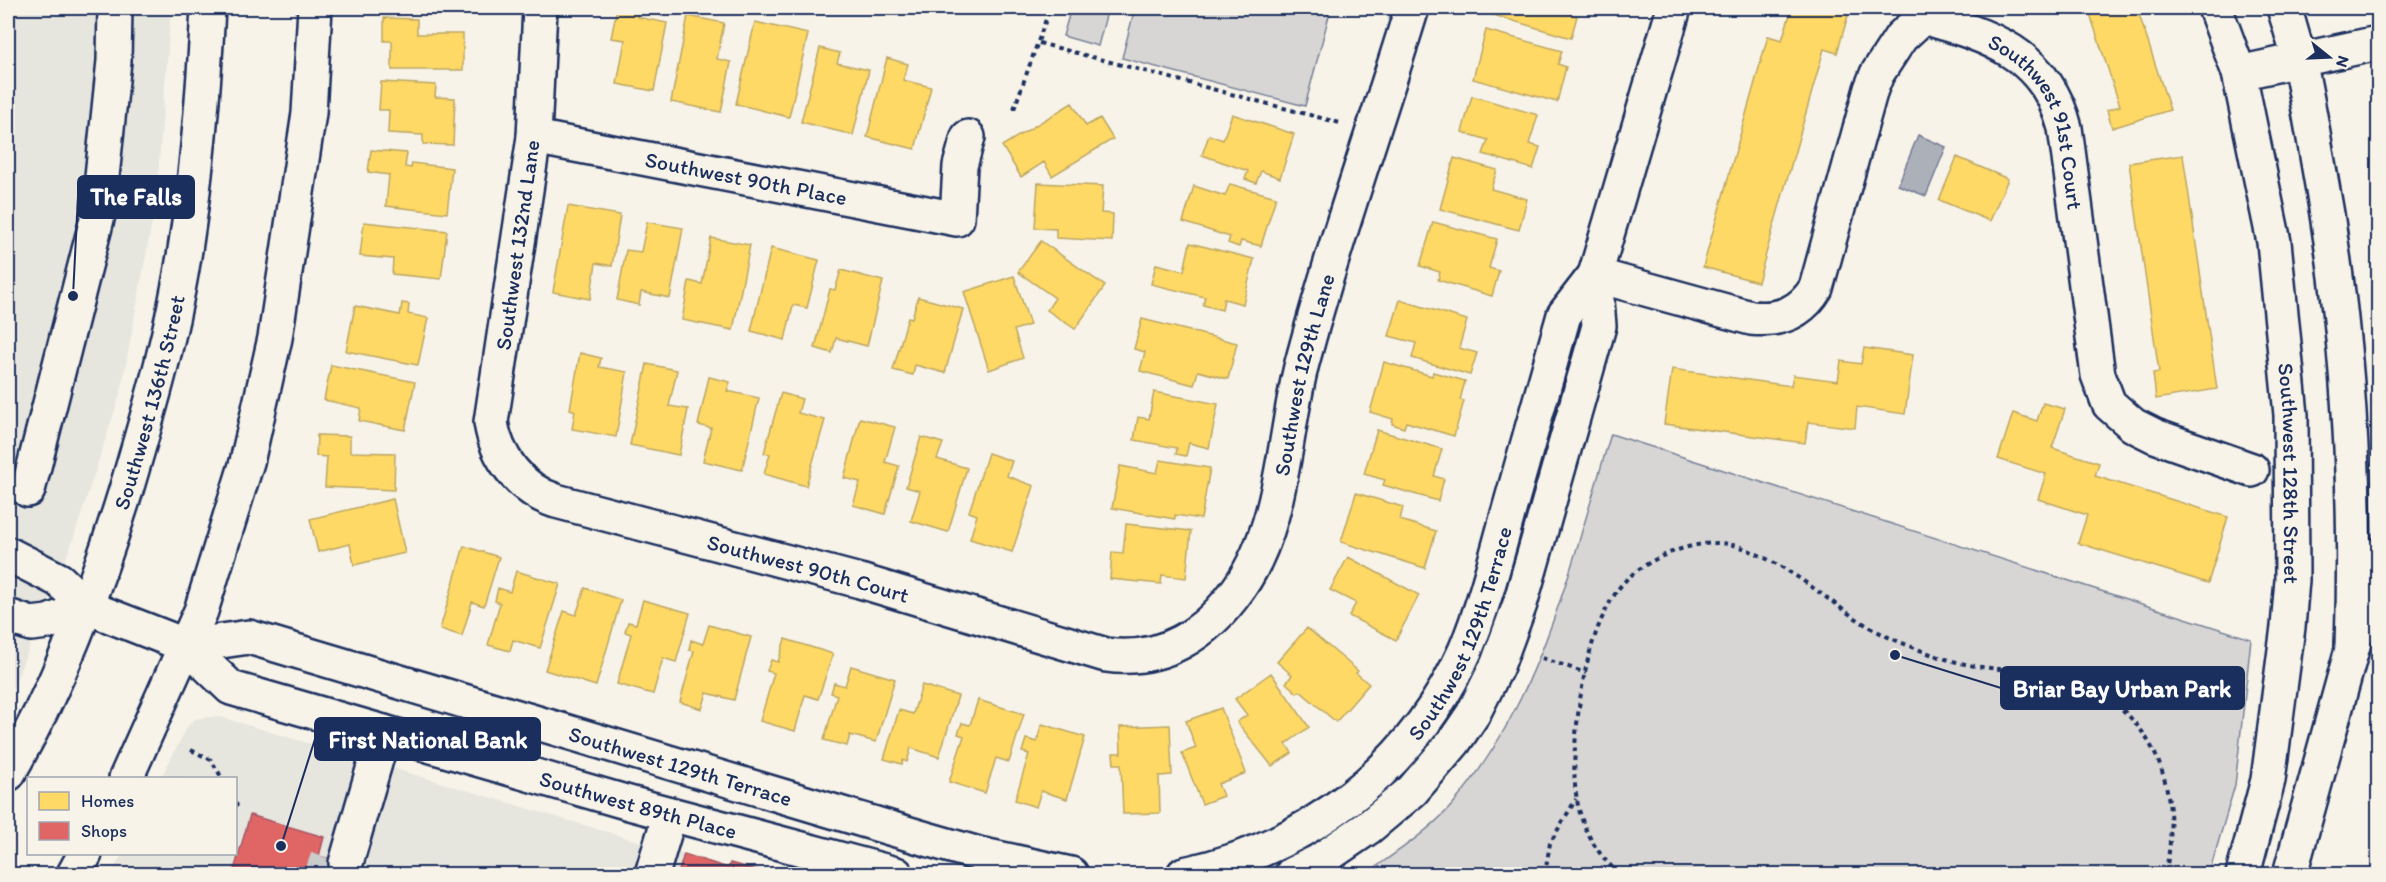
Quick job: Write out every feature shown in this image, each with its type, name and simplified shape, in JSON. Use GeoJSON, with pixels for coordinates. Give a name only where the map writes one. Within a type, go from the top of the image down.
{"type":"FeatureCollection","features":[{"type":"Feature","properties":{"kind":"street"},"geometry":{"type":"LineString","coordinates":[[28,490],[98,215],[114,61],[115,8]]}},
{"type":"Feature","properties":{"kind":"street","name":"Southwest 136th Street"},"geometry":{"type":"LineString","coordinates":[[8,774],[26,742],[87,607],[147,421],[173,313],[186,244],[204,101],[208,8]]}},
{"type":"Feature","properties":{"kind":"street"},"geometry":{"type":"LineString","coordinates":[[126,777],[201,611],[247,462],[275,338],[309,112],[315,8]]}},
{"type":"Feature","properties":{"kind":"street","name":"Southwest 132nd Lane"},"geometry":{"type":"LineString","coordinates":[[517,475],[499,450],[490,422],[534,137],[540,8]]}},
{"type":"Feature","properties":{"kind":"street","name":"Southwest 129th Lane"},"geometry":{"type":"LineString","coordinates":[[1106,655],[1133,657],[1152,654],[1193,637],[1224,608],[1240,586],[1258,554],[1271,516],[1294,399],[1310,335],[1412,8]]}},
{"type":"Feature","properties":{"kind":"street","name":"Southwest 129th Terrace"},"geometry":{"type":"LineString","coordinates":[[1292,874],[1344,845],[1412,791],[1454,742],[1489,685],[1520,604],[1599,326],[1595,275],[1674,8]]}},
{"type":"Feature","properties":{"kind":"street","name":"Southwest 128th Street"},"geometry":{"type":"LineString","coordinates":[[2215,8],[2239,73],[2274,242],[2290,415],[2293,497],[2292,580],[2281,682],[2268,780],[2243,874]]}},
{"type":"Feature","properties":{"kind":"street"},"geometry":{"type":"LineString","coordinates":[[2284,8],[2300,60],[2330,224],[2343,319],[2352,436],[2355,554],[2352,646]]}},
{"type":"Feature","properties":{"kind":"street","name":"Southwest 91st Court"},"geometry":{"type":"LineString","coordinates":[[1595,275],[1751,318],[1775,319],[1805,304],[1816,288],[1877,74],[1901,37],[1921,12],[2004,45],[2038,74],[2056,102],[2065,128],[2096,364],[2109,404],[2140,430],[2252,470]]}},
{"type":"Feature","properties":{"kind":"street"},"geometry":{"type":"LineString","coordinates":[[2239,73],[2379,43]]}},
{"type":"Feature","properties":{"kind":"street","name":"Southwest 90th Place"},"geometry":{"type":"LineString","coordinates":[[534,137],[957,219],[960,166],[968,137]]}},
{"type":"Feature","properties":{"kind":"street","name":"Southwest 129th Terrace"},"geometry":{"type":"LineString","coordinates":[[1184,874],[1247,858],[1305,831],[1332,812],[1390,763],[1436,705],[1454,674],[1476,621],[1564,315],[1595,275]]}},
{"type":"Feature","properties":{"kind":"street","name":"Southwest 90th Court"},"geometry":{"type":"LineString","coordinates":[[517,475],[535,491],[556,501],[860,581],[1106,655]]}},
{"type":"Feature","properties":{"kind":"street"},"geometry":{"type":"LineString","coordinates":[[8,554],[59,580],[87,607],[31,624],[8,615]]}},
{"type":"Feature","properties":{"kind":"street"},"geometry":{"type":"LineString","coordinates":[[2290,874],[2379,555]]}},
{"type":"Feature","properties":{"kind":"street","name":"Southwest 89th Place"},"geometry":{"type":"LineString","coordinates":[[87,607],[187,646],[231,688],[670,814],[896,874]]}},
{"type":"Feature","properties":{"kind":"street","name":"Southwest 129th Terrace"},"geometry":{"type":"LineString","coordinates":[[187,646],[249,637],[923,838],[990,857],[1071,874]]}},
{"type":"Feature","properties":{"kind":"street"},"geometry":{"type":"LineString","coordinates":[[336,860],[349,813],[384,732]]}},
{"type":"Feature","properties":{"kind":"street"},"geometry":{"type":"LineString","coordinates":[[652,874],[670,814]]}},
{"type":"Feature","properties":{"kind":"street"},"geometry":{"type":"LineString","coordinates":[[74,874],[84,855]]}},
{"type":"Feature","properties":{"kind":"path"},"geometry":{"type":"LineString","coordinates":[[1014,109],[1040,43],[1050,8]]}},
{"type":"Feature","properties":{"kind":"path"},"geometry":{"type":"LineString","coordinates":[[1040,43],[1345,124]]}},
{"type":"Feature","properties":{"kind":"path"},"geometry":{"type":"LineString","coordinates":[[1619,874],[1594,845],[1583,825],[1576,799],[1573,766],[1586,673],[1594,638],[1618,589],[1656,557],[1686,547],[1732,544],[1768,560],[1816,590],[1859,622],[1905,644],[1953,661],[2060,678],[2088,687],[2113,703],[2126,713],[2144,735],[2158,758],[2166,778],[2171,814],[2165,874]]}},
{"type":"Feature","properties":{"kind":"path"},"geometry":{"type":"LineString","coordinates":[[1542,658],[1586,673]]}},
{"type":"Feature","properties":{"kind":"path"},"geometry":{"type":"LineString","coordinates":[[191,750],[211,760],[221,777]]}},
{"type":"Feature","properties":{"kind":"path"},"geometry":{"type":"LineString","coordinates":[[1545,874],[1550,843],[1576,799]]}},
{"type":"Feature","properties":{"kind":"shaded area"},"geometry":{"type":"Polygon","coordinates":[[[8,8],[171,8],[156,200],[121,391],[72,543],[8,699],[8,8]]]}},
{"type":"Feature","properties":{"kind":"shaded area"},"geometry":{"type":"Polygon","coordinates":[[[1071,8],[1108,8],[1098,46],[1063,36],[1071,8]]]}},
{"type":"Feature","properties":{"kind":"shaded area"},"geometry":{"type":"Polygon","coordinates":[[[1135,8],[1331,8],[1305,106],[1122,58],[1135,8]]]}},
{"type":"Feature","properties":{"kind":"shaded area"},"geometry":{"type":"Polygon","coordinates":[[[1918,135],[1946,147],[1926,196],[1898,185],[1918,135]]]}},
{"type":"Feature","properties":{"kind":"shaded area"},"geometry":{"type":"Polygon","coordinates":[[[1611,434],[2251,639],[2235,785],[2209,874],[1366,874],[1443,815],[1483,764],[1509,721],[1550,628],[1567,580],[1611,434]]]}},
{"type":"Feature","properties":{"kind":"shaded area"},"geometry":{"type":"Polygon","coordinates":[[[217,716],[748,874],[111,874],[121,855],[237,855],[237,777],[162,777],[187,727],[195,719],[217,716]]]}},
{"type":"Feature","properties":{"kind":"building: Homes"},"geometry":{"type":"Polygon","coordinates":[[[617,8],[639,8],[637,17],[667,23],[654,91],[617,84],[625,40],[611,38],[617,8]]]}},
{"type":"Feature","properties":{"kind":"building: Homes"},"geometry":{"type":"Polygon","coordinates":[[[998,8],[1021,8],[1019,14],[998,8]]]}},
{"type":"Feature","properties":{"kind":"building: Homes"},"geometry":{"type":"Polygon","coordinates":[[[1492,8],[1564,8],[1563,12],[1577,16],[1571,38],[1490,14],[1492,8]]]}},
{"type":"Feature","properties":{"kind":"building: Homes"},"geometry":{"type":"Polygon","coordinates":[[[1792,8],[1850,9],[1837,53],[1824,49],[1758,282],[1703,267],[1768,36],[1782,40],[1792,8]]]}},
{"type":"Feature","properties":{"kind":"building: Homes"},"geometry":{"type":"Polygon","coordinates":[[[2088,8],[2137,8],[2170,110],[2112,128],[2107,110],[2120,106],[2088,8]]]}},
{"type":"Feature","properties":{"kind":"building: Homes"},"geometry":{"type":"Polygon","coordinates":[[[688,16],[724,23],[717,59],[731,62],[721,112],[671,102],[688,16]]]}},
{"type":"Feature","properties":{"kind":"building: Homes"},"geometry":{"type":"Polygon","coordinates":[[[384,18],[417,19],[417,34],[463,34],[463,70],[392,70],[392,41],[384,41],[384,18]]]}},
{"type":"Feature","properties":{"kind":"building: Homes"},"geometry":{"type":"Polygon","coordinates":[[[755,22],[808,34],[789,117],[736,104],[755,22]]]}},
{"type":"Feature","properties":{"kind":"building: Homes"},"geometry":{"type":"Polygon","coordinates":[[[1486,30],[1562,51],[1558,64],[1566,67],[1557,102],[1473,79],[1486,30]]]}},
{"type":"Feature","properties":{"kind":"building: Homes"},"geometry":{"type":"Polygon","coordinates":[[[820,48],[840,53],[837,63],[869,70],[853,135],[801,122],[820,48]]]}},
{"type":"Feature","properties":{"kind":"building: Homes"},"geometry":{"type":"Polygon","coordinates":[[[887,58],[908,64],[903,80],[931,87],[915,149],[867,137],[887,58]]]}},
{"type":"Feature","properties":{"kind":"building: Homes"},"geometry":{"type":"Polygon","coordinates":[[[381,82],[436,85],[435,97],[455,98],[453,145],[423,144],[423,135],[388,133],[389,110],[379,110],[381,82]]]}},
{"type":"Feature","properties":{"kind":"building: Homes"},"geometry":{"type":"Polygon","coordinates":[[[1472,96],[1538,115],[1529,144],[1540,147],[1533,169],[1483,154],[1488,140],[1462,132],[1472,96]]]}},
{"type":"Feature","properties":{"kind":"building: Homes"},"geometry":{"type":"Polygon","coordinates":[[[1072,103],[1086,126],[1100,118],[1113,139],[1052,176],[1044,162],[1021,177],[1002,146],[1072,103]]]}},
{"type":"Feature","properties":{"kind":"building: Homes"},"geometry":{"type":"Polygon","coordinates":[[[1232,114],[1294,134],[1280,178],[1261,171],[1256,183],[1245,179],[1248,171],[1202,155],[1209,135],[1223,140],[1232,114]]]}},
{"type":"Feature","properties":{"kind":"building: Homes"},"geometry":{"type":"Polygon","coordinates":[[[371,150],[407,153],[405,167],[411,168],[412,163],[452,168],[447,213],[386,206],[389,175],[368,172],[371,150]]]}},
{"type":"Feature","properties":{"kind":"building: Homes"},"geometry":{"type":"Polygon","coordinates":[[[2183,155],[2217,389],[2156,399],[2153,373],[2159,372],[2129,163],[2183,155]]]}},
{"type":"Feature","properties":{"kind":"building: Homes"},"geometry":{"type":"Polygon","coordinates":[[[1957,157],[2008,179],[1990,221],[1939,200],[1957,157]]]}},
{"type":"Feature","properties":{"kind":"building: Homes"},"geometry":{"type":"Polygon","coordinates":[[[1454,158],[1497,170],[1491,189],[1527,199],[1519,230],[1440,209],[1454,158]]]}},
{"type":"Feature","properties":{"kind":"building: Homes"},"geometry":{"type":"Polygon","coordinates":[[[1038,183],[1103,186],[1101,213],[1113,214],[1112,241],[1056,238],[1056,229],[1035,228],[1038,183]]]}},
{"type":"Feature","properties":{"kind":"building: Homes"},"geometry":{"type":"Polygon","coordinates":[[[1230,184],[1276,197],[1261,246],[1241,241],[1239,247],[1228,243],[1230,237],[1183,222],[1194,186],[1225,196],[1230,184]]]}},
{"type":"Feature","properties":{"kind":"building: Homes"},"geometry":{"type":"Polygon","coordinates":[[[568,206],[620,215],[612,266],[596,263],[590,299],[553,292],[568,206]]]}},
{"type":"Feature","properties":{"kind":"building: Homes"},"geometry":{"type":"Polygon","coordinates":[[[364,222],[447,231],[441,279],[392,274],[393,259],[360,256],[364,222]]]}},
{"type":"Feature","properties":{"kind":"building: Homes"},"geometry":{"type":"Polygon","coordinates":[[[647,222],[683,228],[670,298],[641,292],[639,305],[617,300],[626,250],[641,252],[647,222]]]}},
{"type":"Feature","properties":{"kind":"building: Homes"},"geometry":{"type":"Polygon","coordinates":[[[1433,222],[1497,239],[1489,268],[1499,271],[1492,296],[1438,280],[1440,272],[1420,266],[1433,222]]]}},
{"type":"Feature","properties":{"kind":"building: Homes"},"geometry":{"type":"Polygon","coordinates":[[[711,238],[750,245],[733,330],[682,320],[689,281],[702,284],[711,238]]]}},
{"type":"Feature","properties":{"kind":"building: Homes"},"geometry":{"type":"Polygon","coordinates":[[[1041,241],[1105,286],[1075,329],[1047,310],[1055,298],[1018,272],[1041,241]]]}},
{"type":"Feature","properties":{"kind":"building: Homes"},"geometry":{"type":"Polygon","coordinates":[[[1190,243],[1254,259],[1243,304],[1224,299],[1222,310],[1203,305],[1205,297],[1151,284],[1156,264],[1184,271],[1190,243]]]}},
{"type":"Feature","properties":{"kind":"building: Homes"},"geometry":{"type":"Polygon","coordinates":[[[771,248],[819,260],[807,308],[793,305],[785,340],[751,331],[771,248]]]}},
{"type":"Feature","properties":{"kind":"building: Homes"},"geometry":{"type":"Polygon","coordinates":[[[841,270],[883,281],[867,346],[836,338],[832,353],[815,348],[830,289],[835,290],[841,270]]]}},
{"type":"Feature","properties":{"kind":"building: Homes"},"geometry":{"type":"Polygon","coordinates":[[[1014,276],[1030,325],[1014,330],[1023,358],[989,370],[964,292],[1014,276]]]}},
{"type":"Feature","properties":{"kind":"building: Homes"},"geometry":{"type":"Polygon","coordinates":[[[918,297],[963,309],[945,373],[915,365],[913,375],[893,370],[908,317],[912,318],[918,297]]]}},
{"type":"Feature","properties":{"kind":"building: Homes"},"geometry":{"type":"Polygon","coordinates":[[[1400,300],[1467,320],[1459,348],[1477,353],[1470,375],[1412,358],[1416,343],[1389,336],[1400,300]]]}},
{"type":"Feature","properties":{"kind":"building: Homes"},"geometry":{"type":"Polygon","coordinates":[[[402,303],[409,304],[408,314],[428,318],[418,365],[346,351],[355,306],[400,315],[402,303]]]}},
{"type":"Feature","properties":{"kind":"building: Homes"},"geometry":{"type":"Polygon","coordinates":[[[1142,319],[1237,343],[1228,379],[1198,371],[1194,385],[1140,371],[1145,352],[1134,349],[1142,319]]]}},
{"type":"Feature","properties":{"kind":"building: Homes"},"geometry":{"type":"Polygon","coordinates":[[[1864,348],[1913,355],[1905,414],[1857,407],[1855,428],[1808,422],[1805,443],[1664,424],[1672,369],[1791,386],[1793,375],[1838,381],[1841,361],[1861,364],[1864,348]]]}},
{"type":"Feature","properties":{"kind":"building: Homes"},"geometry":{"type":"Polygon","coordinates":[[[580,353],[601,358],[599,367],[627,372],[616,437],[572,429],[575,411],[570,409],[580,353]]]}},
{"type":"Feature","properties":{"kind":"building: Homes"},"geometry":{"type":"Polygon","coordinates":[[[1384,362],[1432,376],[1433,372],[1465,381],[1460,400],[1464,401],[1454,436],[1406,422],[1404,428],[1392,424],[1393,419],[1370,412],[1384,362]]]}},
{"type":"Feature","properties":{"kind":"building: Homes"},"geometry":{"type":"Polygon","coordinates":[[[647,364],[677,370],[669,406],[688,409],[679,455],[630,445],[647,364]]]}},
{"type":"Feature","properties":{"kind":"building: Homes"},"geometry":{"type":"Polygon","coordinates":[[[331,365],[415,382],[405,430],[359,421],[361,408],[324,400],[331,365]]]}},
{"type":"Feature","properties":{"kind":"building: Homes"},"geometry":{"type":"Polygon","coordinates":[[[709,377],[730,382],[727,391],[759,398],[742,470],[703,461],[711,428],[698,425],[709,377]]]}},
{"type":"Feature","properties":{"kind":"building: Homes"},"geometry":{"type":"Polygon","coordinates":[[[1154,392],[1218,404],[1209,448],[1189,443],[1186,456],[1176,454],[1177,448],[1134,440],[1138,417],[1149,419],[1154,392]]]}},
{"type":"Feature","properties":{"kind":"building: Homes"},"geometry":{"type":"Polygon","coordinates":[[[781,393],[802,399],[798,413],[825,420],[806,486],[764,474],[770,454],[764,453],[781,393]]]}},
{"type":"Feature","properties":{"kind":"building: Homes"},"geometry":{"type":"Polygon","coordinates":[[[2043,403],[2065,409],[2052,448],[2099,463],[2095,476],[2228,517],[2208,583],[2078,543],[2087,515],[2038,499],[2046,474],[1998,459],[2013,413],[2037,421],[2043,403]]]}},
{"type":"Feature","properties":{"kind":"building: Homes"},"geometry":{"type":"Polygon","coordinates":[[[860,418],[895,427],[885,462],[899,466],[885,514],[853,505],[860,482],[844,478],[860,418]]]}},
{"type":"Feature","properties":{"kind":"building: Homes"},"geometry":{"type":"Polygon","coordinates":[[[1377,430],[1442,449],[1434,476],[1444,479],[1438,501],[1383,485],[1385,480],[1364,474],[1377,430]]]}},
{"type":"Feature","properties":{"kind":"building: Homes"},"geometry":{"type":"Polygon","coordinates":[[[317,435],[350,436],[350,452],[395,453],[394,490],[325,487],[327,457],[316,456],[317,435]]]}},
{"type":"Feature","properties":{"kind":"building: Homes"},"geometry":{"type":"Polygon","coordinates":[[[921,437],[943,443],[937,459],[967,468],[948,532],[911,521],[920,491],[906,487],[921,437]]]}},
{"type":"Feature","properties":{"kind":"building: Homes"},"geometry":{"type":"Polygon","coordinates":[[[988,453],[1012,461],[1007,476],[1034,486],[1012,552],[970,539],[977,515],[969,512],[988,453]]]}},
{"type":"Feature","properties":{"kind":"building: Homes"},"geometry":{"type":"Polygon","coordinates":[[[1160,460],[1210,468],[1201,519],[1175,515],[1175,519],[1112,508],[1120,466],[1157,473],[1160,460]]]}},
{"type":"Feature","properties":{"kind":"building: Homes"},"geometry":{"type":"Polygon","coordinates":[[[1356,493],[1403,507],[1400,520],[1436,531],[1425,568],[1341,542],[1356,493]]]}},
{"type":"Feature","properties":{"kind":"building: Homes"},"geometry":{"type":"Polygon","coordinates":[[[393,499],[405,553],[354,565],[350,544],[318,552],[310,519],[393,499]]]}},
{"type":"Feature","properties":{"kind":"building: Homes"},"geometry":{"type":"Polygon","coordinates":[[[1126,524],[1191,531],[1186,578],[1162,575],[1161,584],[1110,579],[1112,552],[1123,553],[1126,524]]]}},
{"type":"Feature","properties":{"kind":"building: Homes"},"geometry":{"type":"Polygon","coordinates":[[[464,546],[499,557],[484,606],[472,602],[462,636],[440,629],[464,546]]]}},
{"type":"Feature","properties":{"kind":"building: Homes"},"geometry":{"type":"Polygon","coordinates":[[[1348,557],[1419,595],[1396,640],[1349,616],[1356,603],[1330,590],[1348,557]]]}},
{"type":"Feature","properties":{"kind":"building: Homes"},"geometry":{"type":"Polygon","coordinates":[[[516,571],[560,584],[540,648],[513,640],[510,651],[488,645],[500,603],[495,601],[498,588],[510,592],[516,571]]]}},
{"type":"Feature","properties":{"kind":"building: Homes"},"geometry":{"type":"Polygon","coordinates":[[[585,588],[621,600],[596,686],[545,670],[564,611],[576,615],[585,588]]]}},
{"type":"Feature","properties":{"kind":"building: Homes"},"geometry":{"type":"Polygon","coordinates":[[[643,600],[690,613],[676,662],[663,658],[653,694],[617,684],[631,634],[625,632],[628,622],[636,624],[643,600]]]}},
{"type":"Feature","properties":{"kind":"building: Homes"},"geometry":{"type":"Polygon","coordinates":[[[709,625],[751,637],[734,700],[707,693],[702,709],[680,702],[694,651],[689,650],[691,640],[703,644],[709,625]]]}},
{"type":"Feature","properties":{"kind":"building: Homes"},"geometry":{"type":"Polygon","coordinates":[[[1307,628],[1358,671],[1356,673],[1369,684],[1336,722],[1300,691],[1297,693],[1286,683],[1292,675],[1277,662],[1307,628]]]}},
{"type":"Feature","properties":{"kind":"building: Homes"},"geometry":{"type":"Polygon","coordinates":[[[785,639],[833,654],[818,699],[805,695],[795,731],[760,721],[774,673],[767,671],[771,660],[778,662],[785,639]]]}},
{"type":"Feature","properties":{"kind":"building: Homes"},"geometry":{"type":"Polygon","coordinates":[[[851,666],[895,679],[876,742],[850,735],[847,746],[824,740],[837,695],[831,693],[834,683],[845,686],[851,666]]]}},
{"type":"Feature","properties":{"kind":"building: Homes"},"geometry":{"type":"Polygon","coordinates":[[[1271,673],[1309,727],[1286,744],[1292,753],[1272,766],[1237,722],[1247,715],[1235,699],[1271,673]]]}},
{"type":"Feature","properties":{"kind":"building: Homes"},"geometry":{"type":"Polygon","coordinates":[[[922,685],[958,696],[939,757],[911,748],[907,762],[903,760],[902,764],[884,759],[899,710],[913,714],[922,685]]]}},
{"type":"Feature","properties":{"kind":"building: Homes"},"geometry":{"type":"Polygon","coordinates":[[[978,700],[1024,714],[1009,762],[996,758],[985,793],[949,782],[964,736],[958,734],[962,723],[970,725],[978,700]]]}},
{"type":"Feature","properties":{"kind":"building: Homes"},"geometry":{"type":"Polygon","coordinates":[[[1221,708],[1246,773],[1218,784],[1223,796],[1202,804],[1182,753],[1196,748],[1186,721],[1221,708]]]}},
{"type":"Feature","properties":{"kind":"building: Homes"},"geometry":{"type":"Polygon","coordinates":[[[1042,724],[1085,737],[1067,799],[1041,791],[1036,807],[1015,800],[1029,754],[1022,752],[1026,739],[1037,742],[1042,724]]]}},
{"type":"Feature","properties":{"kind":"building: Homes"},"geometry":{"type":"Polygon","coordinates":[[[1170,725],[1172,775],[1159,776],[1160,813],[1123,814],[1121,764],[1114,764],[1113,753],[1121,753],[1120,727],[1170,725]]]}},
{"type":"Feature","properties":{"kind":"building: Shops"},"geometry":{"type":"Polygon","coordinates":[[[250,815],[324,837],[319,856],[367,869],[365,874],[233,874],[250,815]]]}},
{"type":"Feature","properties":{"kind":"building: Shops"},"geometry":{"type":"Polygon","coordinates":[[[684,854],[728,868],[730,863],[771,874],[678,874],[684,854]]]}},
{"type":"Feature","properties":{"kind":"tunnel"},"geometry":{"type":"LineString","coordinates":[[321,874],[327,858]]}},
{"type":"Feature","properties":{"kind":"place","name":"The Falls"},"geometry":{"type":"Point","coordinates":[73,296]}},
{"type":"Feature","properties":{"kind":"place","name":"Briar Bay Urban Park"},"geometry":{"type":"Point","coordinates":[1895,655]}},
{"type":"Feature","properties":{"kind":"place","name":"First National Bank"},"geometry":{"type":"Point","coordinates":[281,846]}}]}
